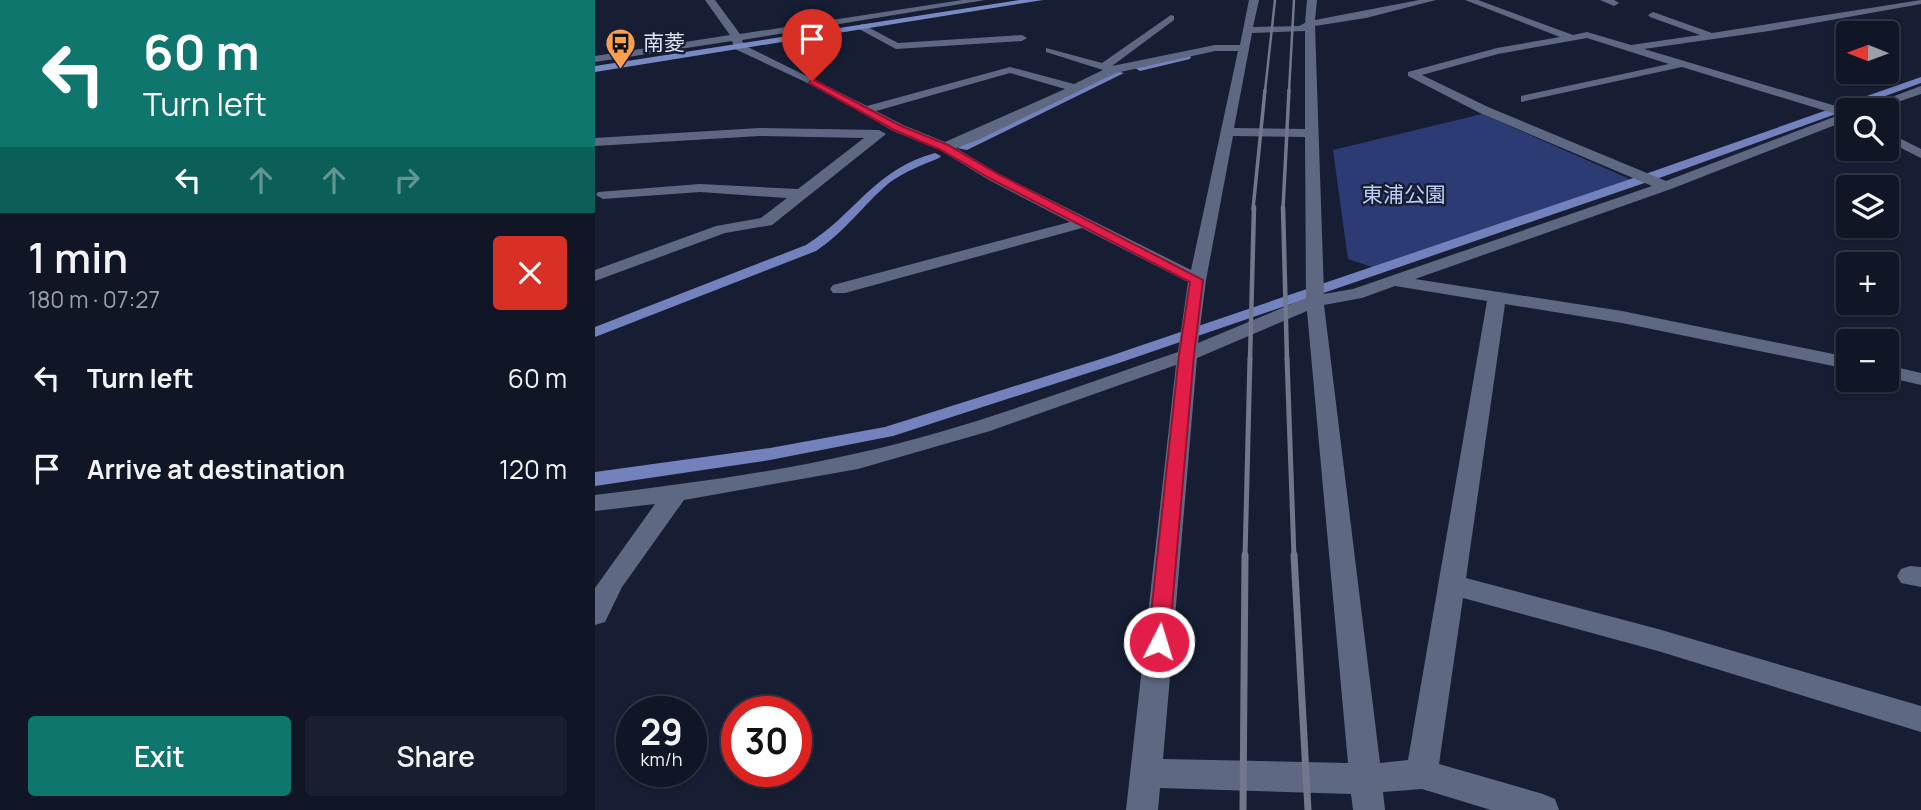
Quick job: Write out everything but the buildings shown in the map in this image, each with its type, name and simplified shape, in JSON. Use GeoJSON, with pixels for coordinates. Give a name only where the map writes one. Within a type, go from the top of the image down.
{"type":"FeatureCollection","features":[{"type":"Feature","properties":{"kind":"main road"},"geometry":{"type":"LineString","coordinates":[[595,69],[738,42],[1038,0]]}},
{"type":"Feature","properties":{"kind":"street"},"geometry":{"type":"LineString","coordinates":[[710,0],[738,42],[834,91],[898,128],[945,147],[994,177],[1197,280]]}},
{"type":"Feature","properties":{"kind":"street"},"geometry":{"type":"LineString","coordinates":[[595,59],[738,42],[881,15],[980,0]]}},
{"type":"Feature","properties":{"kind":"street"},"geometry":{"type":"LineString","coordinates":[[1142,810],[1187,355],[1197,280],[1254,0]]}},
{"type":"Feature","properties":{"kind":"street"},"geometry":{"type":"LineString","coordinates":[[1312,0],[1310,24],[1315,300],[1367,794]]}},
{"type":"Feature","properties":{"kind":"street"},"geometry":{"type":"LineString","coordinates":[[1248,30],[1301,29],[1310,24],[1431,0]]}},
{"type":"Feature","properties":{"kind":"street"},"geometry":{"type":"LineString","coordinates":[[1470,0],[1570,38]]}},
{"type":"Feature","properties":{"kind":"street"},"geometry":{"type":"LineString","coordinates":[[1897,0],[1921,7]]}},
{"type":"Feature","properties":{"kind":"street"},"geometry":{"type":"LineString","coordinates":[[1629,48],[1921,1]]}},
{"type":"Feature","properties":{"kind":"street"},"geometry":{"type":"LineString","coordinates":[[872,7],[894,21]]}},
{"type":"Feature","properties":{"kind":"street"},"geometry":{"type":"LineString","coordinates":[[1653,15],[1713,36]]}},
{"type":"Feature","properties":{"kind":"street"},"geometry":{"type":"LineString","coordinates":[[945,147],[973,137],[1076,88],[1108,69],[1171,18]]}},
{"type":"Feature","properties":{"kind":"street"},"geometry":{"type":"LineString","coordinates":[[862,26],[896,46],[987,37],[1022,38]]}},
{"type":"Feature","properties":{"kind":"street"},"geometry":{"type":"LineString","coordinates":[[1134,29],[1153,31]]}},
{"type":"Feature","properties":{"kind":"street"},"geometry":{"type":"LineString","coordinates":[[1665,186],[1484,110],[1412,74],[1497,51],[1587,35],[1836,112]]}},
{"type":"Feature","properties":{"kind":"street"},"geometry":{"type":"LineString","coordinates":[[1050,50],[1108,69],[1215,48],[1244,48]]}},
{"type":"Feature","properties":{"kind":"street"},"geometry":{"type":"LineString","coordinates":[[1525,99],[1682,64]]}},
{"type":"Feature","properties":{"kind":"street"},"geometry":{"type":"LineString","coordinates":[[865,110],[1010,70],[1076,88]]}},
{"type":"Feature","properties":{"kind":"street"},"geometry":{"type":"LineString","coordinates":[[1898,98],[1921,90]]}},
{"type":"Feature","properties":{"kind":"street"},"geometry":{"type":"LineString","coordinates":[[595,503],[676,493],[858,461],[982,426],[1187,355],[1315,300],[1356,294],[1395,281],[1665,186],[1836,121]]}},
{"type":"Feature","properties":{"kind":"street"},"geometry":{"type":"LineString","coordinates":[[595,276],[722,229],[766,222],[874,136],[898,128]]}},
{"type":"Feature","properties":{"kind":"street"},"geometry":{"type":"LineString","coordinates":[[595,142],[759,132],[874,136]]}},
{"type":"Feature","properties":{"kind":"street"},"geometry":{"type":"LineString","coordinates":[[1227,132],[1312,133]]}},
{"type":"Feature","properties":{"kind":"street"},"geometry":{"type":"LineString","coordinates":[[1899,142],[1921,154]]}},
{"type":"Feature","properties":{"kind":"street"},"geometry":{"type":"LineString","coordinates":[[603,195],[700,187],[801,194]]}},
{"type":"Feature","properties":{"kind":"street"},"geometry":{"type":"LineString","coordinates":[[839,289],[1086,222]]}},
{"type":"Feature","properties":{"kind":"street"},"geometry":{"type":"LineString","coordinates":[[1395,281],[1622,317],[1836,361]]}},
{"type":"Feature","properties":{"kind":"street"},"geometry":{"type":"LineString","coordinates":[[1422,774],[1497,297]]}},
{"type":"Feature","properties":{"kind":"street"},"geometry":{"type":"LineString","coordinates":[[1899,374],[1921,379]]}},
{"type":"Feature","properties":{"kind":"street"},"geometry":{"type":"LineString","coordinates":[[595,614],[612,581],[676,493]]}},
{"type":"Feature","properties":{"kind":"street"},"geometry":{"type":"LineString","coordinates":[[1452,584],[1658,640],[1921,719]]}},
{"type":"Feature","properties":{"kind":"street"},"geometry":{"type":"LineString","coordinates":[[1146,773],[1367,794],[1422,774],[1543,810]]}},
{"type":"Feature","properties":{"kind":"green space","name":"東浦公園"},"geometry":{"type":"Polygon","coordinates":[[[1482,114],[1632,180],[1375,268],[1348,259],[1333,150],[1482,114]]]}},
{"type":"Feature","properties":{"kind":"waterway"},"geometry":{"type":"LineString","coordinates":[[1140,68],[1187,57]]}},
{"type":"Feature","properties":{"kind":"waterway"},"geometry":{"type":"LineString","coordinates":[[963,148],[1119,73]]}},
{"type":"Feature","properties":{"kind":"waterway"},"geometry":{"type":"LineString","coordinates":[[595,479],[770,454],[887,432],[1113,360],[1658,174],[1921,80]]}},
{"type":"Feature","properties":{"kind":"waterway"},"geometry":{"type":"LineString","coordinates":[[595,332],[811,248],[833,233],[885,181],[935,156]]}},
{"type":"Feature","properties":{"kind":"railway"},"geometry":{"type":"LineString","coordinates":[[1265,91],[1275,0]]}},
{"type":"Feature","properties":{"kind":"railway"},"geometry":{"type":"LineString","coordinates":[[1289,91],[1294,0]]}},
{"type":"Feature","properties":{"kind":"railway"},"geometry":{"type":"LineString","coordinates":[[1253,209],[1265,90]]}},
{"type":"Feature","properties":{"kind":"railway"},"geometry":{"type":"LineString","coordinates":[[1283,208],[1289,90]]}},
{"type":"Feature","properties":{"kind":"railway"},"geometry":{"type":"LineString","coordinates":[[1250,360],[1254,207]]}},
{"type":"Feature","properties":{"kind":"railway"},"geometry":{"type":"LineString","coordinates":[[1283,208],[1287,360]]}},
{"type":"Feature","properties":{"kind":"railway"},"geometry":{"type":"LineString","coordinates":[[1245,557],[1250,358]]}},
{"type":"Feature","properties":{"kind":"railway"},"geometry":{"type":"LineString","coordinates":[[1287,358],[1294,557]]}},
{"type":"Feature","properties":{"kind":"railway"},"geometry":{"type":"LineString","coordinates":[[1243,810],[1245,555]]}},
{"type":"Feature","properties":{"kind":"railway"},"geometry":{"type":"LineString","coordinates":[[1294,555],[1308,810]]}},
{"type":"Feature","properties":{"kind":"place","name":"南菱"},"geometry":{"type":"Point","coordinates":[620,70]}},
{"type":"Feature","properties":{"kind":"route"},"geometry":{"type":"LineString","coordinates":[[812,81],[898,128],[945,147],[994,177],[1197,280],[1187,355],[1159,642]]}}]}
